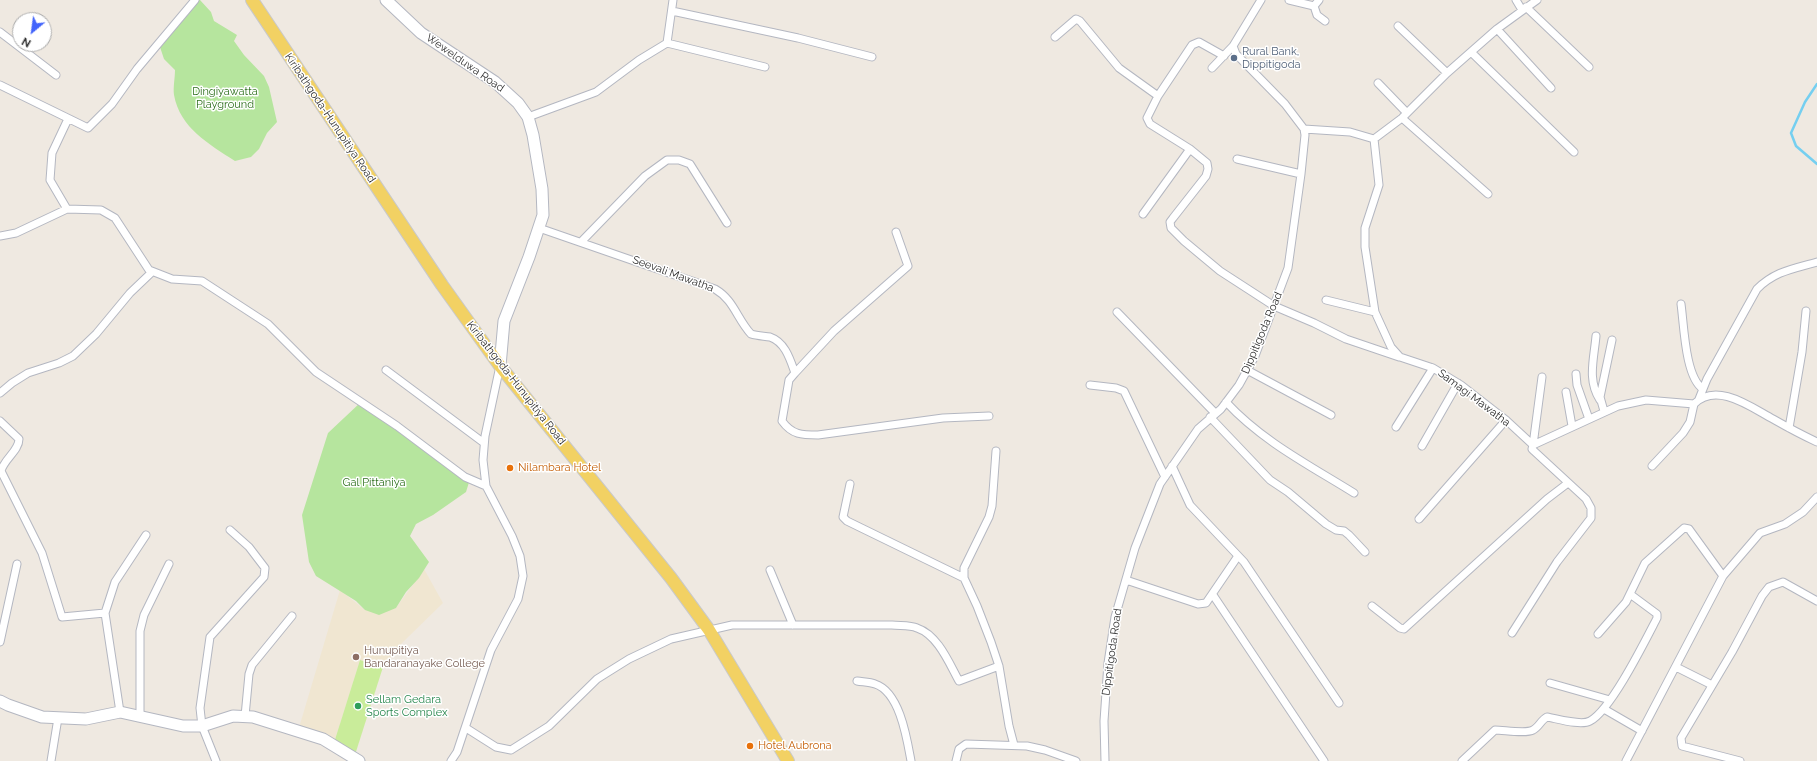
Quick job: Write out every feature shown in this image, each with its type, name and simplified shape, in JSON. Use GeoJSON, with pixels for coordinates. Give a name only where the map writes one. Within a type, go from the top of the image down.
{"type":"FeatureCollection","features":[{"type":"Feature","properties":{"kind":"main road","name":"Kiribathgoda-Hunupitiya Road"},"geometry":{"type":"LineString","coordinates":[[252,0],[434,272],[500,366],[671,578],[709,630],[788,761]]}},
{"type":"Feature","properties":{"kind":"street"},"geometry":{"type":"LineString","coordinates":[[0,85],[88,128],[112,104],[137,69],[195,0]]}},
{"type":"Feature","properties":{"kind":"street","name":"Wewelduwa Road"},"geometry":{"type":"LineString","coordinates":[[386,0],[421,33],[495,82],[518,103],[528,117],[533,135],[542,189],[543,215],[529,257],[504,321],[500,366]]}},
{"type":"Feature","properties":{"kind":"street"},"geometry":{"type":"LineString","coordinates":[[667,43],[673,0]]}},
{"type":"Feature","properties":{"kind":"street"},"geometry":{"type":"LineString","coordinates":[[1212,68],[1233,46],[1261,0]]}},
{"type":"Feature","properties":{"kind":"street"},"geometry":{"type":"LineString","coordinates":[[1289,0],[1316,3],[1317,15],[1325,21]]}},
{"type":"Feature","properties":{"kind":"street"},"geometry":{"type":"LineString","coordinates":[[1516,0],[1524,9],[1589,67]]}},
{"type":"Feature","properties":{"kind":"street"},"geometry":{"type":"LineString","coordinates":[[1374,139],[1404,115],[1447,73],[1497,29],[1537,0]]}},
{"type":"Feature","properties":{"kind":"street"},"geometry":{"type":"LineString","coordinates":[[672,11],[798,38],[872,57]]}},
{"type":"Feature","properties":{"kind":"street"},"geometry":{"type":"LineString","coordinates":[[1055,37],[1076,19],[1080,21],[1119,68],[1158,96]]}},
{"type":"Feature","properties":{"kind":"street"},"geometry":{"type":"LineString","coordinates":[[1398,26],[1447,73]]}},
{"type":"Feature","properties":{"kind":"street"},"geometry":{"type":"LineString","coordinates":[[1497,29],[1551,88]]}},
{"type":"Feature","properties":{"kind":"street"},"geometry":{"type":"LineString","coordinates":[[0,32],[56,75]]}},
{"type":"Feature","properties":{"kind":"street"},"geometry":{"type":"LineString","coordinates":[[1143,214],[1190,149],[1150,124],[1147,118],[1158,96],[1192,45],[1197,42],[1224,56]]}},
{"type":"Feature","properties":{"kind":"street"},"geometry":{"type":"LineString","coordinates":[[528,117],[596,92],[639,60],[667,43],[765,67]]}},
{"type":"Feature","properties":{"kind":"street"},"geometry":{"type":"LineString","coordinates":[[1233,46],[1236,54],[1285,104],[1304,129],[1350,132],[1374,139]]}},
{"type":"Feature","properties":{"kind":"street"},"geometry":{"type":"LineString","coordinates":[[1471,52],[1574,152]]}},
{"type":"Feature","properties":{"kind":"street"},"geometry":{"type":"LineString","coordinates":[[1378,83],[1404,115],[1488,194]]}},
{"type":"Feature","properties":{"kind":"street"},"geometry":{"type":"LineString","coordinates":[[66,209],[50,180],[52,153],[68,119]]}},
{"type":"Feature","properties":{"kind":"street","name":"Dippitigoda Road"},"geometry":{"type":"LineString","coordinates":[[1105,761],[1104,721],[1108,663],[1115,617],[1138,541],[1160,484],[1165,476],[1198,429],[1226,402],[1239,385],[1255,356],[1288,268],[1301,174],[1305,134],[1304,129]]}},
{"type":"Feature","properties":{"kind":"street"},"geometry":{"type":"LineString","coordinates":[[1374,139],[1379,185],[1365,228],[1365,247],[1376,312],[1391,347],[1400,357]]}},
{"type":"Feature","properties":{"kind":"street","name":"Samagi Mawatha"},"geometry":{"type":"LineString","coordinates":[[1190,149],[1207,163],[1208,169],[1206,176],[1170,222],[1171,228],[1184,241],[1220,271],[1274,306],[1314,323],[1346,339],[1433,368],[1458,383],[1506,420],[1533,446],[1532,449],[1534,451],[1586,499],[1591,508],[1591,518],[1557,562],[1512,633]]}},
{"type":"Feature","properties":{"kind":"street"},"geometry":{"type":"LineString","coordinates":[[581,242],[645,176],[667,160],[679,160],[690,164],[728,223]]}},
{"type":"Feature","properties":{"kind":"street"},"geometry":{"type":"LineString","coordinates":[[1237,160],[1301,174]]}},
{"type":"Feature","properties":{"kind":"street"},"geometry":{"type":"LineString","coordinates":[[0,236],[16,232],[66,209],[101,210],[115,218],[149,270],[172,279],[202,281],[268,324],[316,372],[397,426],[465,477],[486,486]]}},
{"type":"Feature","properties":{"kind":"street","name":"Seevali Mawatha"},"geometry":{"type":"LineString","coordinates":[[539,228],[643,263],[721,292],[733,305],[751,334],[769,337],[778,341],[789,357],[795,373]]}},
{"type":"Feature","properties":{"kind":"street"},"geometry":{"type":"LineString","coordinates":[[896,232],[908,266],[834,331],[789,380],[782,421],[788,429],[798,434],[818,435],[943,418],[989,416]]}},
{"type":"Feature","properties":{"kind":"street"},"geometry":{"type":"LineString","coordinates":[[1652,466],[1690,422],[1703,388],[1757,289],[1765,280],[1776,273],[1817,262]]}},
{"type":"Feature","properties":{"kind":"street"},"geometry":{"type":"LineString","coordinates":[[0,393],[28,373],[59,363],[73,356],[96,334],[130,293],[152,272]]}},
{"type":"Feature","properties":{"kind":"street"},"geometry":{"type":"LineString","coordinates":[[1326,300],[1376,312]]}},
{"type":"Feature","properties":{"kind":"street"},"geometry":{"type":"LineString","coordinates":[[1681,304],[1690,368],[1695,380],[1703,388]]}},
{"type":"Feature","properties":{"kind":"street"},"geometry":{"type":"LineString","coordinates":[[1789,428],[1802,352],[1806,311]]}},
{"type":"Feature","properties":{"kind":"street"},"geometry":{"type":"LineString","coordinates":[[1117,312],[1213,415],[1270,480],[1288,492],[1326,524],[1336,530],[1344,531],[1366,552]]}},
{"type":"Feature","properties":{"kind":"street"},"geometry":{"type":"LineString","coordinates":[[1596,336],[1591,376],[1594,391],[1600,400],[1604,411]]}},
{"type":"Feature","properties":{"kind":"street"},"geometry":{"type":"LineString","coordinates":[[1600,400],[1612,340]]}},
{"type":"Feature","properties":{"kind":"street"},"geometry":{"type":"LineString","coordinates":[[451,761],[457,752],[466,728],[491,650],[518,599],[523,576],[520,556],[512,536],[486,486],[482,460],[484,443],[500,366]]}},
{"type":"Feature","properties":{"kind":"street"},"geometry":{"type":"LineString","coordinates":[[1396,427],[1433,368]]}},
{"type":"Feature","properties":{"kind":"street"},"geometry":{"type":"LineString","coordinates":[[386,370],[484,443]]}},
{"type":"Feature","properties":{"kind":"street"},"geometry":{"type":"LineString","coordinates":[[1247,370],[1331,416]]}},
{"type":"Feature","properties":{"kind":"street"},"geometry":{"type":"LineString","coordinates":[[1576,374],[1577,385],[1589,418]]}},
{"type":"Feature","properties":{"kind":"street"},"geometry":{"type":"LineString","coordinates":[[1533,446],[1542,377]]}},
{"type":"Feature","properties":{"kind":"street"},"geometry":{"type":"LineString","coordinates":[[1422,446],[1458,383]]}},
{"type":"Feature","properties":{"kind":"street"},"geometry":{"type":"LineString","coordinates":[[1090,385],[1116,388],[1124,391],[1165,476]]}},
{"type":"Feature","properties":{"kind":"street"},"geometry":{"type":"LineString","coordinates":[[1566,392],[1572,426]]}},
{"type":"Feature","properties":{"kind":"street"},"geometry":{"type":"LineString","coordinates":[[1533,446],[1589,418],[1618,406],[1646,400],[1697,402],[1710,396],[1729,396],[1752,406],[1789,428],[1817,442]]}},
{"type":"Feature","properties":{"kind":"street"},"geometry":{"type":"LineString","coordinates":[[1226,402],[1243,420],[1264,437],[1354,493]]}},
{"type":"Feature","properties":{"kind":"street"},"geometry":{"type":"LineString","coordinates":[[1419,519],[1506,420]]}},
{"type":"Feature","properties":{"kind":"street"},"geometry":{"type":"LineString","coordinates":[[0,421],[19,439],[19,444],[3,464],[1,471],[42,553],[62,617],[105,613]]}},
{"type":"Feature","properties":{"kind":"street"},"geometry":{"type":"LineString","coordinates":[[996,451],[992,506],[988,518],[964,568],[964,578],[978,606],[992,642],[999,666],[1009,726],[1014,745]]}},
{"type":"Feature","properties":{"kind":"street"},"geometry":{"type":"LineString","coordinates":[[1172,466],[1190,505],[1244,562],[1339,703]]}},
{"type":"Feature","properties":{"kind":"street"},"geometry":{"type":"LineString","coordinates":[[850,484],[843,517],[847,521],[964,578]]}},
{"type":"Feature","properties":{"kind":"street"},"geometry":{"type":"LineString","coordinates":[[1372,606],[1400,628],[1404,629],[1547,499],[1568,484]]}},
{"type":"Feature","properties":{"kind":"street"},"geometry":{"type":"LineString","coordinates":[[1626,761],[1724,576],[1760,533],[1786,524],[1803,512],[1817,497]]}},
{"type":"Feature","properties":{"kind":"street"},"geometry":{"type":"LineString","coordinates":[[1598,634],[1626,602],[1645,562],[1684,528],[1689,529],[1724,576]]}},
{"type":"Feature","properties":{"kind":"street"},"geometry":{"type":"LineString","coordinates":[[216,761],[202,726],[200,708],[210,637],[264,578],[265,568],[249,547],[230,530]]}},
{"type":"Feature","properties":{"kind":"street"},"geometry":{"type":"LineString","coordinates":[[120,712],[105,613],[115,582],[146,535]]}},
{"type":"Feature","properties":{"kind":"street"},"geometry":{"type":"LineString","coordinates":[[1126,580],[1198,604],[1206,603],[1238,556]]}},
{"type":"Feature","properties":{"kind":"street"},"geometry":{"type":"LineString","coordinates":[[0,642],[17,564]]}},
{"type":"Feature","properties":{"kind":"street"},"geometry":{"type":"LineString","coordinates":[[140,717],[140,632],[144,614],[169,564]]}},
{"type":"Feature","properties":{"kind":"street"},"geometry":{"type":"LineString","coordinates":[[770,570],[793,625]]}},
{"type":"Feature","properties":{"kind":"street"},"geometry":{"type":"LineString","coordinates":[[1740,761],[1682,746],[1681,738],[1762,596],[1769,587],[1783,582],[1817,601]]}},
{"type":"Feature","properties":{"kind":"street"},"geometry":{"type":"LineString","coordinates":[[1462,761],[1495,730],[1530,731],[1535,729],[1547,717],[1581,723],[1590,721],[1604,709],[1657,618],[1657,614],[1630,594]]}},
{"type":"Feature","properties":{"kind":"street"},"geometry":{"type":"LineString","coordinates":[[1212,595],[1324,761]]}},
{"type":"Feature","properties":{"kind":"street"},"geometry":{"type":"LineString","coordinates":[[245,716],[249,674],[252,665],[292,616]]}},
{"type":"Feature","properties":{"kind":"street"},"geometry":{"type":"LineString","coordinates":[[466,728],[496,746],[511,750],[549,726],[597,679],[629,659],[671,639],[732,625],[892,625],[917,628],[930,637],[943,651],[959,681],[999,666]]}},
{"type":"Feature","properties":{"kind":"street"},"geometry":{"type":"LineString","coordinates":[[1676,667],[1712,685]]}},
{"type":"Feature","properties":{"kind":"street"},"geometry":{"type":"LineString","coordinates":[[857,681],[877,684],[886,691],[897,706],[911,761]]}},
{"type":"Feature","properties":{"kind":"street"},"geometry":{"type":"LineString","coordinates":[[1550,683],[1610,700]]}},
{"type":"Feature","properties":{"kind":"street"},"geometry":{"type":"LineString","coordinates":[[0,700],[8,705],[42,717],[86,719],[120,712],[183,726],[202,726],[233,716],[245,716],[282,725],[323,740],[359,761]]}},
{"type":"Feature","properties":{"kind":"street"},"geometry":{"type":"LineString","coordinates":[[1604,709],[1642,731]]}},
{"type":"Feature","properties":{"kind":"street"},"geometry":{"type":"LineString","coordinates":[[51,761],[58,718]]}},
{"type":"Feature","properties":{"kind":"street"},"geometry":{"type":"LineString","coordinates":[[956,761],[959,749],[966,744],[1014,745],[1045,750],[1076,761]]}},
{"type":"Feature","properties":{"kind":"shaded area","name":"Hunupitiya Bandaranayake College"},"geometry":{"type":"Polygon","coordinates":[[[424,569],[443,603],[402,643],[383,667],[360,660],[333,746],[298,731],[340,590],[365,610],[396,608],[424,569]]]}},
{"type":"Feature","properties":{"kind":"green space","name":"Dingiyawatta Playground"},"geometry":{"type":"Polygon","coordinates":[[[195,0],[200,0],[211,12],[214,21],[237,35],[234,41],[244,55],[264,76],[269,87],[277,122],[267,133],[259,149],[251,157],[235,161],[215,148],[189,126],[177,107],[174,95],[175,70],[164,59],[159,44],[195,0]]]}},
{"type":"Feature","properties":{"kind":"green space","name":"Gal Pittaniya"},"geometry":{"type":"Polygon","coordinates":[[[361,402],[470,479],[466,492],[433,515],[416,524],[410,536],[429,562],[419,578],[406,592],[396,608],[379,615],[365,610],[356,601],[316,576],[309,562],[302,515],[328,433],[361,402]]]}},
{"type":"Feature","properties":{"kind":"green space","name":"Sellam Gedara Sports Complex"},"geometry":{"type":"Polygon","coordinates":[[[360,660],[383,667],[354,758],[333,746],[360,660]]]}},
{"type":"Feature","properties":{"kind":"waterway"},"geometry":{"type":"LineString","coordinates":[[1817,84],[1805,102],[1791,133],[1796,146],[1817,164]]}},
{"type":"Feature","properties":{"kind":"place","name":"Rural Bank, Dippitigoda"},"geometry":{"type":"Point","coordinates":[1234,58]}},
{"type":"Feature","properties":{"kind":"place","name":"Nilambara Hotel"},"geometry":{"type":"Point","coordinates":[510,468]}},
{"type":"Feature","properties":{"kind":"place","name":"Hunupitiya Bandaranayake College"},"geometry":{"type":"Point","coordinates":[356,657]}},
{"type":"Feature","properties":{"kind":"place","name":"Sellam Gedara Sports Complex"},"geometry":{"type":"Point","coordinates":[358,706]}},
{"type":"Feature","properties":{"kind":"place","name":"Hotel Aubrona"},"geometry":{"type":"Point","coordinates":[750,746]}}]}
